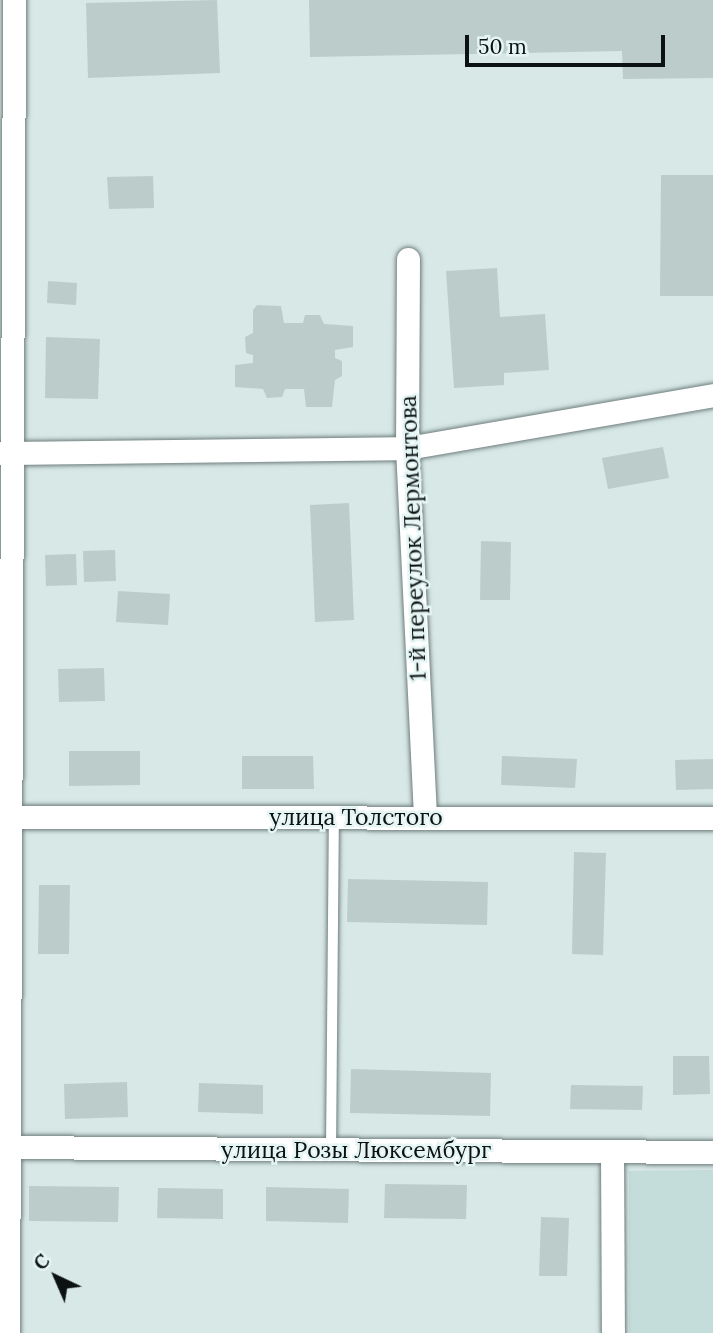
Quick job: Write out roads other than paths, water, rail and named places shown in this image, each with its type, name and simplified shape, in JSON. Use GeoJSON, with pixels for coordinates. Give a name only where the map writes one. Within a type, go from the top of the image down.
{"type":"FeatureCollection","features":[{"type":"Feature","properties":{"kind":"street"},"geometry":{"type":"LineString","coordinates":[[8,1333],[5,1147],[6,453],[14,0]]}},
{"type":"Feature","properties":{"kind":"street","name":"1-й переулок Лермонтова"},"geometry":{"type":"LineString","coordinates":[[408,259],[407,448],[425,817]]}},
{"type":"Feature","properties":{"kind":"street"},"geometry":{"type":"LineString","coordinates":[[6,453],[407,448],[713,395]]}},
{"type":"Feature","properties":{"kind":"street","name":"улица Толстого"},"geometry":{"type":"LineString","coordinates":[[6,817],[713,818]]}},
{"type":"Feature","properties":{"kind":"street","name":"улица Розы Люксембург"},"geometry":{"type":"LineString","coordinates":[[5,1147],[713,1152]]}},
{"type":"Feature","properties":{"kind":"street"},"geometry":{"type":"LineString","coordinates":[[612,1152],[613,1333]]}},
{"type":"Feature","properties":{"kind":"lane"},"geometry":{"type":"LineString","coordinates":[[331,1150],[334,818]]}}]}
